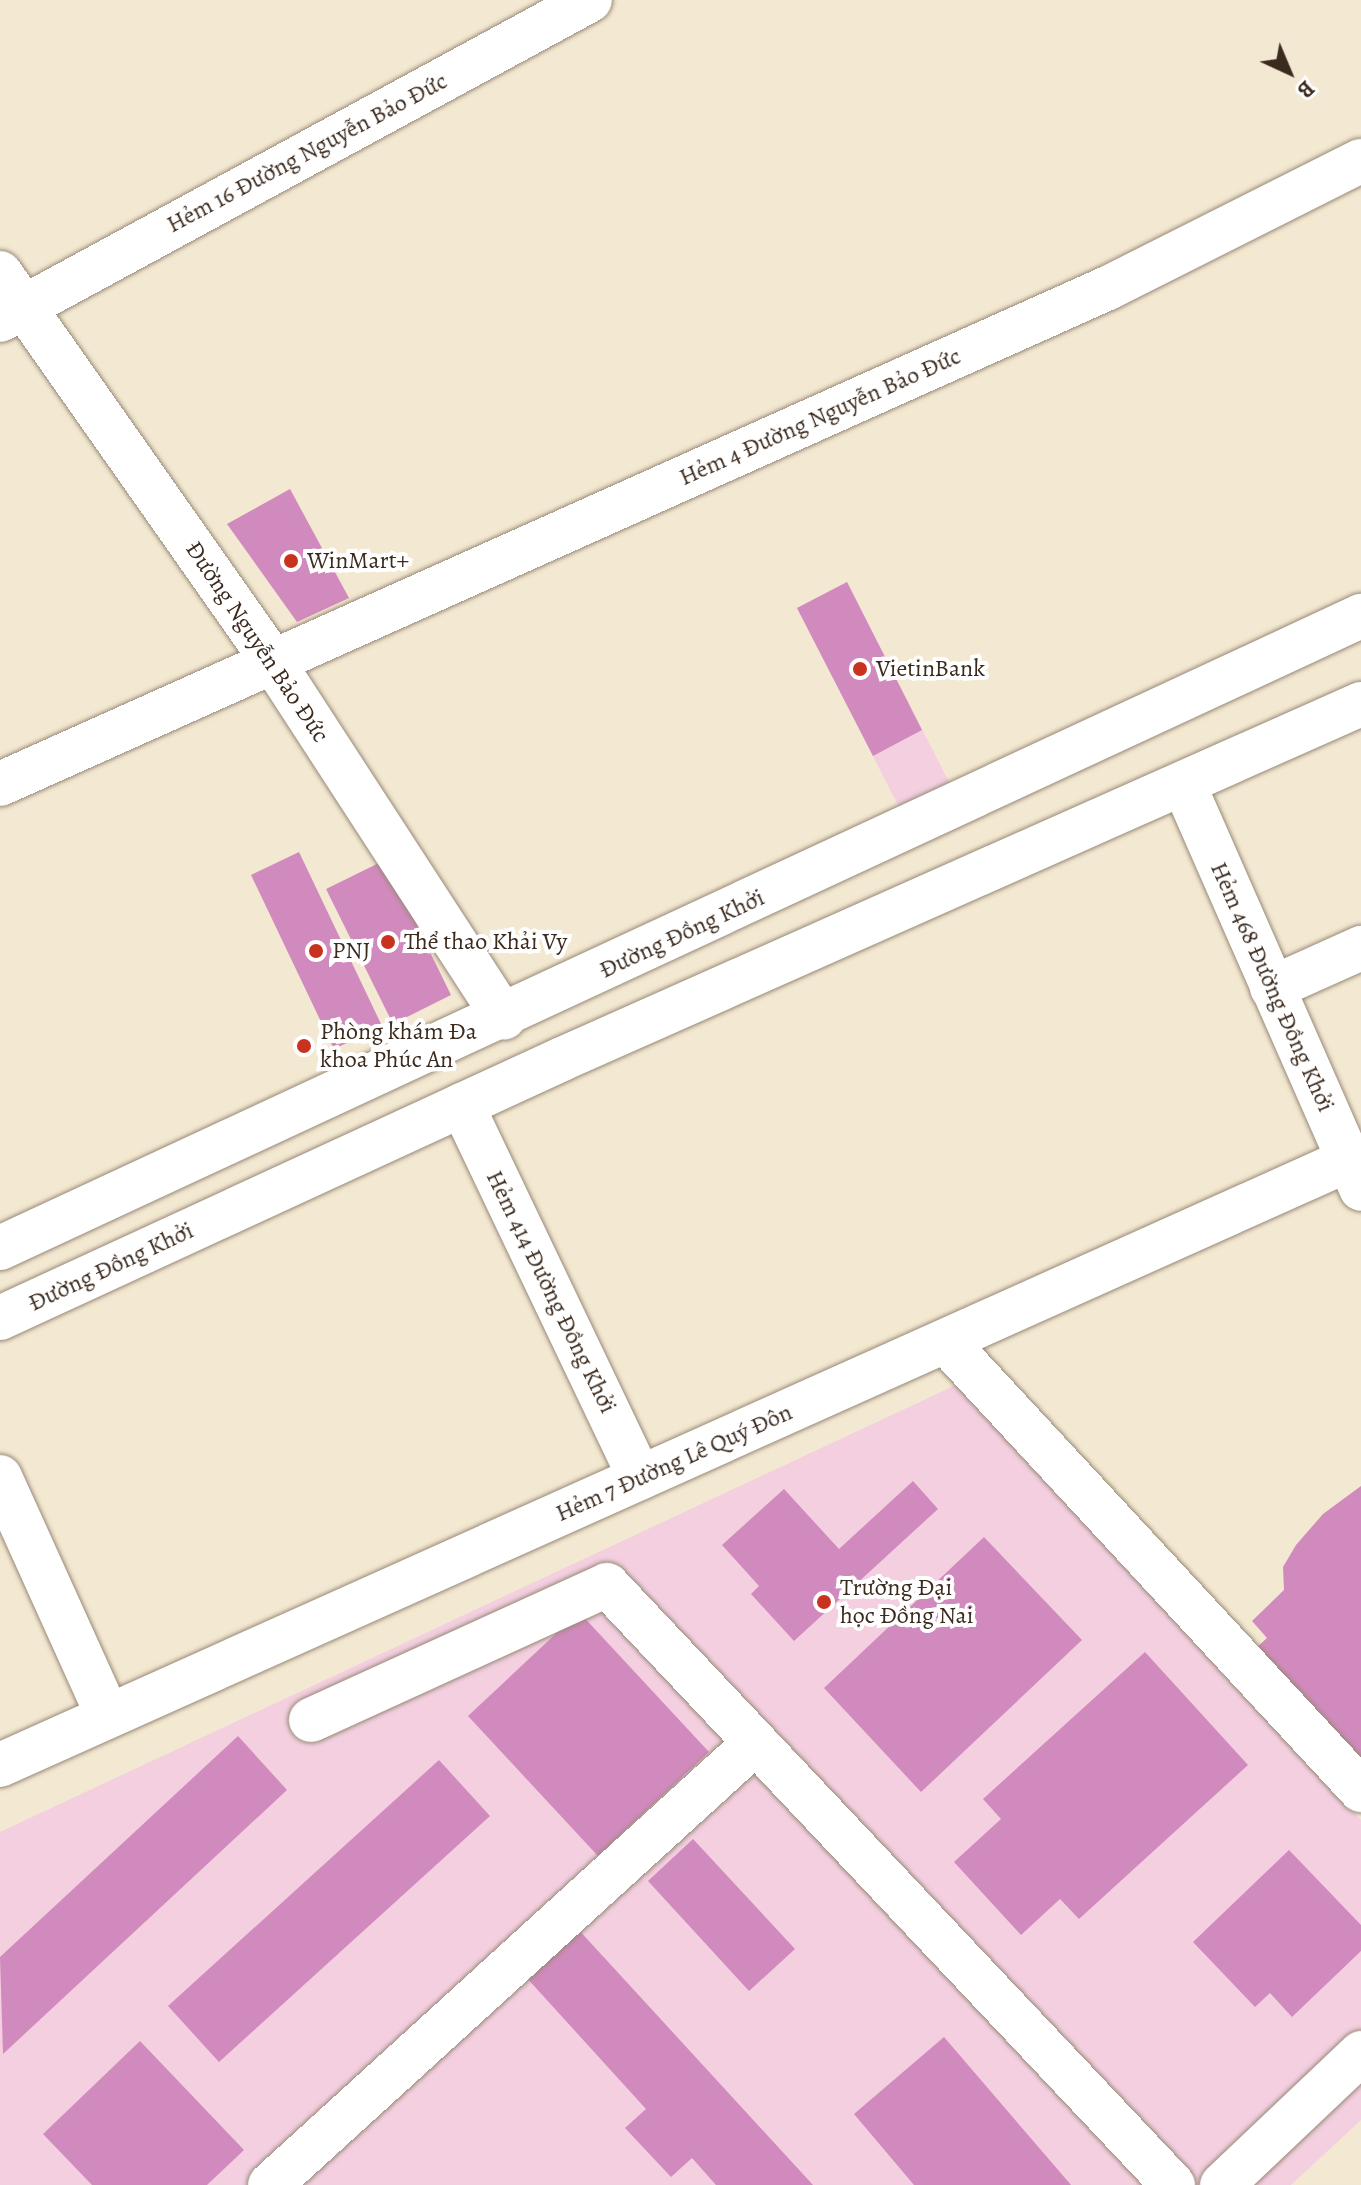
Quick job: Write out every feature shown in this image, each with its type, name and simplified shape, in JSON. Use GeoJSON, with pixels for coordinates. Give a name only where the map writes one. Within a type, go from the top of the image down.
{"type":"FeatureCollection","features":[{"type":"Feature","properties":{"kind":"street","name":"Hẻm 16 Đường Nguyễn Bảo Đức"},"geometry":{"type":"LineString","coordinates":[[8,300],[590,0]]}},
{"type":"Feature","properties":{"kind":"street","name":"Hẻm 4 Đường Nguyễn Bảo Đức"},"geometry":{"type":"LineString","coordinates":[[0,784],[1108,288],[1361,161]]}},
{"type":"Feature","properties":{"kind":"street","name":"Đường Nguyễn Bảo Đức"},"geometry":{"type":"LineString","coordinates":[[8,300],[273,662],[537,1071]]}},
{"type":"Feature","properties":{"kind":"street","name":"Đường Đồng Khởi"},"geometry":{"type":"LineString","coordinates":[[0,1248],[504,1018],[1361,616]]}},
{"type":"Feature","properties":{"kind":"street","name":"Đường Đồng Khởi"},"geometry":{"type":"LineString","coordinates":[[0,1318],[537,1071],[1361,704]]}},
{"type":"Feature","properties":{"kind":"street","name":"Hẻm 468 Đường Đồng Khởi"},"geometry":{"type":"LineString","coordinates":[[1184,785],[1354,1174]]}},
{"type":"Feature","properties":{"kind":"street"},"geometry":{"type":"LineString","coordinates":[[1272,988],[1361,948]]}},
{"type":"Feature","properties":{"kind":"street","name":"Hẻm 414 Đường Đồng Khởi"},"geometry":{"type":"LineString","coordinates":[[462,1105],[640,1478]]}},
{"type":"Feature","properties":{"kind":"street","name":"Hẻm 7 Đường Lê Quý Đôn"},"geometry":{"type":"LineString","coordinates":[[0,1765],[946,1342],[1354,1174]]}},
{"type":"Feature","properties":{"kind":"street"},"geometry":{"type":"LineString","coordinates":[[946,1342],[1361,1790]]}},
{"type":"Feature","properties":{"kind":"street"},"geometry":{"type":"LineString","coordinates":[[0,1477],[108,1716]]}},
{"type":"Feature","properties":{"kind":"street"},"geometry":{"type":"LineString","coordinates":[[311,1720],[607,1585],[1173,2185]]}},
{"type":"Feature","properties":{"kind":"street"},"geometry":{"type":"LineString","coordinates":[[270,2185],[755,1743]]}},
{"type":"Feature","properties":{"kind":"street"},"geometry":{"type":"LineString","coordinates":[[1222,2185],[1361,2053]]}},
{"type":"Feature","properties":{"kind":"shaded area","name":"VietinBank"},"geometry":{"type":"Polygon","coordinates":[[[847,582],[950,784],[899,807],[797,608],[847,582]]]}},
{"type":"Feature","properties":{"kind":"shaded area","name":"Trường Đại học Đồng Nai"},"geometry":{"type":"Polygon","coordinates":[[[956,1385],[1361,1820],[1361,2120],[1291,2185],[0,2185],[0,1832],[956,1385]]]}},
{"type":"Feature","properties":{"kind":"building","name":"WinMart+"},"geometry":{"type":"Polygon","coordinates":[[[290,489],[349,598],[297,622],[227,524],[290,489]]]}},
{"type":"Feature","properties":{"kind":"building","name":"VietinBank"},"geometry":{"type":"Polygon","coordinates":[[[847,582],[922,730],[873,756],[797,608],[847,582]]]}},
{"type":"Feature","properties":{"kind":"building","name":"PNJ"},"geometry":{"type":"Polygon","coordinates":[[[299,852],[382,1026],[334,1049],[251,875],[299,852]]]}},
{"type":"Feature","properties":{"kind":"building","name":"Thể thao Khải Vy"},"geometry":{"type":"Polygon","coordinates":[[[385,860],[451,995],[393,1024],[326,889],[385,860]]]}},
{"type":"Feature","properties":{"kind":"building"},"geometry":{"type":"Polygon","coordinates":[[[913,1481],[938,1509],[794,1641],[751,1594],[759,1586],[722,1545],[784,1489],[839,1549],[913,1481]]]}},
{"type":"Feature","properties":{"kind":"building"},"geometry":{"type":"Polygon","coordinates":[[[1361,1486],[1361,1766],[1254,1650],[1267,1638],[1252,1621],[1284,1590],[1283,1567],[1296,1545],[1323,1514],[1361,1486]]]}},
{"type":"Feature","properties":{"kind":"building"},"geometry":{"type":"Polygon","coordinates":[[[984,1537],[1082,1640],[921,1792],[824,1688],[984,1537]]]}},
{"type":"Feature","properties":{"kind":"building"},"geometry":{"type":"Polygon","coordinates":[[[579,1612],[709,1752],[598,1856],[468,1716],[579,1612]]]}},
{"type":"Feature","properties":{"kind":"building"},"geometry":{"type":"Polygon","coordinates":[[[1145,1652],[1248,1765],[1079,1919],[1060,1899],[1021,1935],[954,1862],[1001,1819],[983,1799],[1145,1652]]]}},
{"type":"Feature","properties":{"kind":"building"},"geometry":{"type":"Polygon","coordinates":[[[238,1736],[287,1790],[3,2054],[0,1957],[238,1736]]]}},
{"type":"Feature","properties":{"kind":"building"},"geometry":{"type":"Polygon","coordinates":[[[439,1760],[490,1816],[219,2062],[168,2006],[439,1760]]]}},
{"type":"Feature","properties":{"kind":"building"},"geometry":{"type":"Polygon","coordinates":[[[693,1839],[795,1949],[749,1991],[648,1881],[693,1839]]]}},
{"type":"Feature","properties":{"kind":"building"},"geometry":{"type":"Polygon","coordinates":[[[1289,1850],[1361,1925],[1361,1951],[1292,2017],[1270,1993],[1255,2007],[1193,1942],[1289,1850]]]}},
{"type":"Feature","properties":{"kind":"building"},"geometry":{"type":"Polygon","coordinates":[[[577,1928],[813,2185],[716,2185],[692,2158],[671,2177],[625,2128],[646,2109],[525,1976],[577,1928]]]}},
{"type":"Feature","properties":{"kind":"building"},"geometry":{"type":"Polygon","coordinates":[[[944,2037],[1071,2185],[914,2185],[854,2114],[944,2037]]]}},
{"type":"Feature","properties":{"kind":"building"},"geometry":{"type":"Polygon","coordinates":[[[140,2041],[244,2150],[207,2185],[92,2185],[43,2134],[140,2041]]]}},
{"type":"Feature","properties":{"kind":"place","name":"WinMart+"},"geometry":{"type":"Point","coordinates":[291,561]}},
{"type":"Feature","properties":{"kind":"place","name":"VietinBank"},"geometry":{"type":"Point","coordinates":[860,669]}},
{"type":"Feature","properties":{"kind":"place","name":"Thể thao Khải Vy"},"geometry":{"type":"Point","coordinates":[388,942]}},
{"type":"Feature","properties":{"kind":"place","name":"PNJ"},"geometry":{"type":"Point","coordinates":[316,951]}},
{"type":"Feature","properties":{"kind":"place","name":"Phòng khám Đa khoa Phúc An"},"geometry":{"type":"Point","coordinates":[304,1046]}},
{"type":"Feature","properties":{"kind":"place","name":"Trường Đại học Đồng Nai"},"geometry":{"type":"Point","coordinates":[824,1602]}}]}
